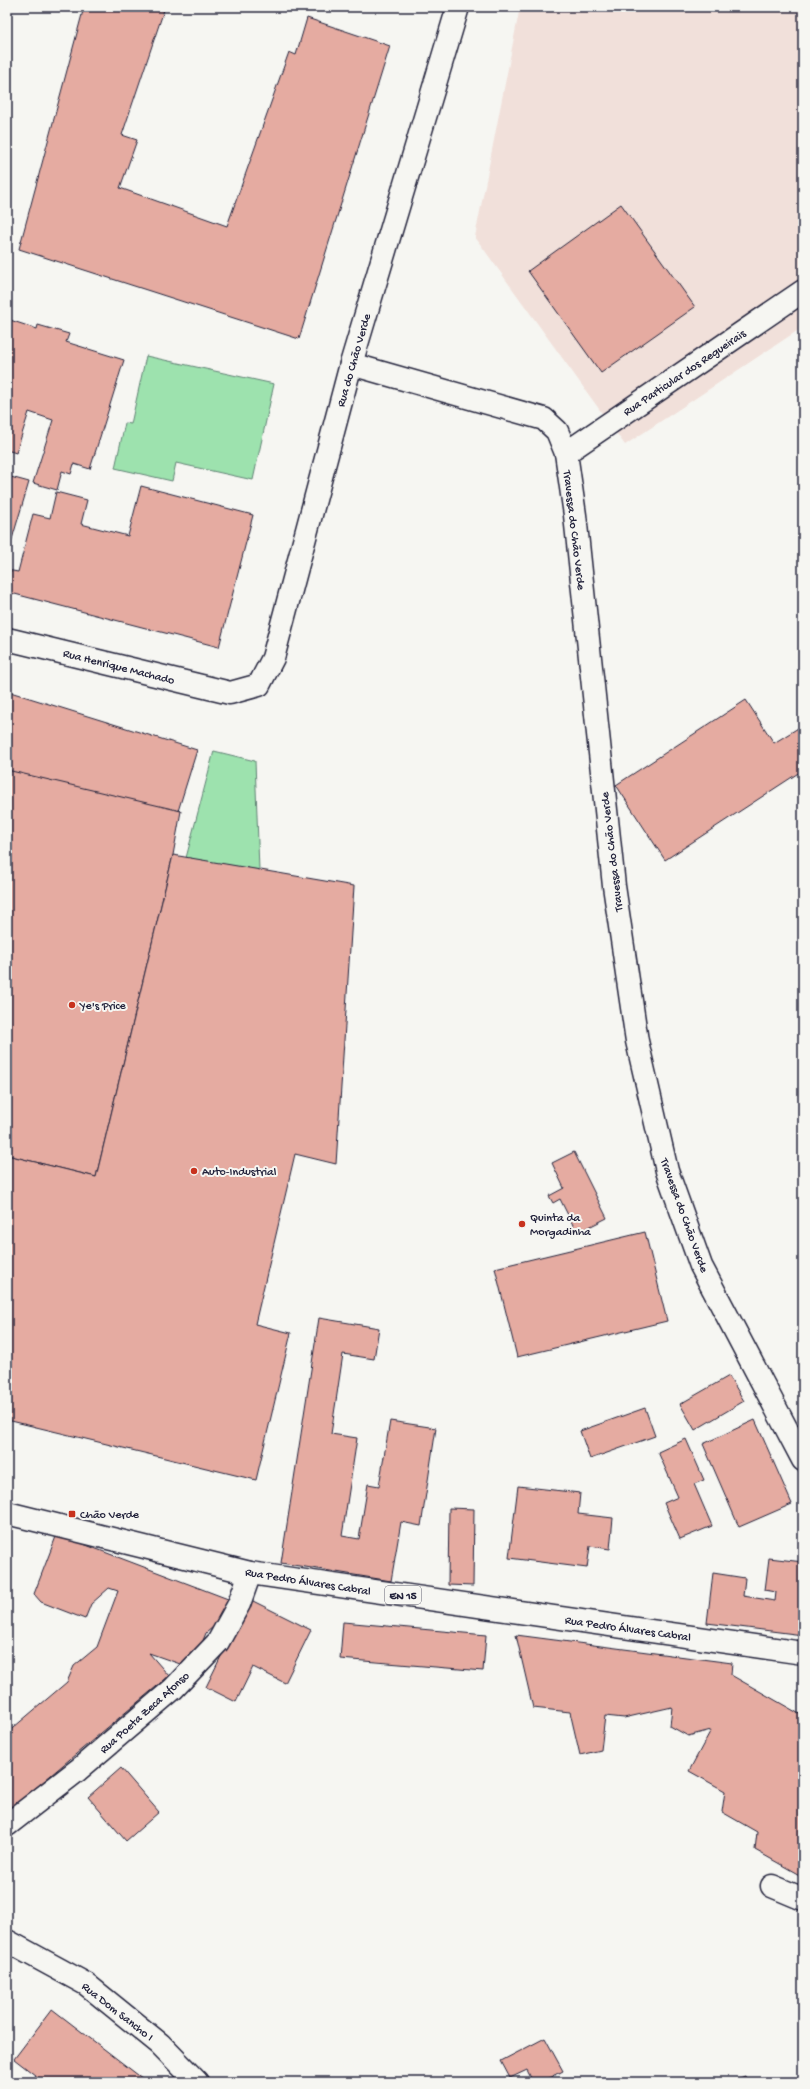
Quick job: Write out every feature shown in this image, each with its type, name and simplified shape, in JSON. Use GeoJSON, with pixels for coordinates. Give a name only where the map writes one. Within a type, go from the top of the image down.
{"type":"FeatureCollection","features":[{"type":"Feature","properties":{"kind":"street","name":"Rua do Chão Verde"},"geometry":{"type":"LineString","coordinates":[[230,693],[259,685],[273,658],[350,364],[458,7]]}},
{"type":"Feature","properties":{"kind":"street","name":"Rua Particular dos Regueirais"},"geometry":{"type":"LineString","coordinates":[[566,453],[803,291]]}},
{"type":"Feature","properties":{"kind":"street","name":"Travessa do Chão Verde"},"geometry":{"type":"LineString","coordinates":[[350,364],[544,419],[557,431],[566,453],[576,523],[614,886],[637,1041],[667,1171],[701,1266],[803,1460]]}},
{"type":"Feature","properties":{"kind":"street","name":"Rua Henrique Machado"},"geometry":{"type":"LineString","coordinates":[[7,638],[230,693]]}},
{"type":"Feature","properties":{"kind":"street","name":"Rua Pedro Álvares Cabral"},"geometry":{"type":"LineString","coordinates":[[7,1513],[250,1573],[803,1653]]}},
{"type":"Feature","properties":{"kind":"street","name":"Rua Poeta Zeca Afonso"},"geometry":{"type":"LineString","coordinates":[[7,1825],[78,1770],[173,1689],[218,1642],[239,1604],[250,1573]]}},
{"type":"Feature","properties":{"kind":"street"},"geometry":{"type":"LineString","coordinates":[[772,1886],[803,1899]]}},
{"type":"Feature","properties":{"kind":"street","name":"Rua Dom Sancho I"},"geometry":{"type":"LineString","coordinates":[[7,1941],[86,1984],[160,2044],[198,2082]]}},
{"type":"Feature","properties":{"kind":"shaded area"},"geometry":{"type":"Polygon","coordinates":[[[520,7],[803,7],[803,327],[625,445],[475,237],[520,7]]]}},
{"type":"Feature","properties":{"kind":"green space"},"geometry":{"type":"Polygon","coordinates":[[[146,356],[274,384],[253,480],[176,463],[172,481],[115,468],[125,423],[131,424],[146,356]]]}},
{"type":"Feature","properties":{"kind":"green space"},"geometry":{"type":"Polygon","coordinates":[[[214,751],[255,761],[259,870],[186,858],[214,751]]]}},
{"type":"Feature","properties":{"kind":"building"},"geometry":{"type":"Polygon","coordinates":[[[84,7],[165,7],[122,135],[137,140],[120,188],[227,226],[289,52],[296,55],[307,18],[390,46],[299,339],[19,249],[84,7]]]}},
{"type":"Feature","properties":{"kind":"building"},"geometry":{"type":"Polygon","coordinates":[[[621,204],[695,307],[601,373],[528,271],[621,204]]]}},
{"type":"Feature","properties":{"kind":"building"},"geometry":{"type":"Polygon","coordinates":[[[7,319],[37,329],[38,325],[69,334],[66,342],[124,360],[90,469],[74,464],[71,474],[62,471],[57,490],[33,483],[53,420],[29,412],[16,453],[7,450],[7,319]]]}},
{"type":"Feature","properties":{"kind":"building"},"geometry":{"type":"Polygon","coordinates":[[[7,476],[29,482],[7,556],[7,476]]]}},
{"type":"Feature","properties":{"kind":"building"},"geometry":{"type":"Polygon","coordinates":[[[141,486],[253,515],[219,647],[7,592],[7,570],[18,572],[33,514],[50,518],[56,492],[87,500],[81,524],[128,536],[141,486]]]}},
{"type":"Feature","properties":{"kind":"building"},"geometry":{"type":"Polygon","coordinates":[[[7,691],[197,750],[174,824],[7,772],[7,691]]]}},
{"type":"Feature","properties":{"kind":"building"},"geometry":{"type":"Polygon","coordinates":[[[746,700],[774,743],[803,725],[803,770],[665,860],[616,785],[746,700]]]}},
{"type":"Feature","properties":{"kind":"building","name":"Ye's Price"},"geometry":{"type":"Polygon","coordinates":[[[7,770],[181,811],[173,855],[96,1177],[7,1155],[7,770]]]}},
{"type":"Feature","properties":{"kind":"building","name":"Auto-Industrial"},"geometry":{"type":"Polygon","coordinates":[[[173,855],[354,886],[336,1164],[295,1154],[255,1324],[291,1333],[256,1480],[7,1420],[7,1155],[96,1177],[173,855]]]}},
{"type":"Feature","properties":{"kind":"building"},"geometry":{"type":"Polygon","coordinates":[[[574,1152],[607,1218],[577,1233],[560,1199],[553,1203],[549,1196],[564,1188],[552,1163],[574,1152]]]}},
{"type":"Feature","properties":{"kind":"building"},"geometry":{"type":"Polygon","coordinates":[[[645,1232],[667,1321],[517,1357],[495,1268],[645,1232]]]}},
{"type":"Feature","properties":{"kind":"building"},"geometry":{"type":"Polygon","coordinates":[[[319,1318],[379,1328],[374,1359],[343,1354],[331,1434],[357,1438],[342,1536],[359,1539],[368,1484],[379,1486],[390,1421],[436,1428],[421,1526],[401,1522],[391,1581],[281,1563],[319,1318]]]}},
{"type":"Feature","properties":{"kind":"building"},"geometry":{"type":"Polygon","coordinates":[[[729,1376],[744,1401],[695,1430],[680,1404],[729,1376]]]}},
{"type":"Feature","properties":{"kind":"building"},"geometry":{"type":"Polygon","coordinates":[[[645,1408],[655,1436],[590,1459],[580,1431],[645,1408]]]}},
{"type":"Feature","properties":{"kind":"building"},"geometry":{"type":"Polygon","coordinates":[[[755,1420],[792,1504],[739,1527],[703,1444],[755,1420]]]}},
{"type":"Feature","properties":{"kind":"building"},"geometry":{"type":"Polygon","coordinates":[[[686,1439],[704,1480],[694,1484],[712,1526],[680,1539],[664,1503],[678,1497],[658,1452],[686,1439]]]}},
{"type":"Feature","properties":{"kind":"building"},"geometry":{"type":"Polygon","coordinates":[[[518,1486],[580,1493],[578,1514],[613,1518],[610,1549],[590,1546],[587,1568],[509,1558],[518,1486]]]}},
{"type":"Feature","properties":{"kind":"building"},"geometry":{"type":"Polygon","coordinates":[[[449,1508],[474,1509],[473,1586],[448,1585],[449,1508]]]}},
{"type":"Feature","properties":{"kind":"building"},"geometry":{"type":"Polygon","coordinates":[[[57,1534],[228,1599],[220,1621],[206,1633],[198,1653],[183,1665],[149,1653],[169,1676],[7,1812],[7,1733],[67,1682],[74,1666],[97,1647],[118,1591],[109,1588],[91,1604],[85,1619],[41,1602],[34,1594],[57,1534]]]}},
{"type":"Feature","properties":{"kind":"building"},"geometry":{"type":"Polygon","coordinates":[[[769,1558],[803,1562],[803,1635],[707,1623],[713,1573],[745,1578],[743,1596],[775,1601],[776,1592],[765,1590],[769,1558]]]}},
{"type":"Feature","properties":{"kind":"building"},"geometry":{"type":"Polygon","coordinates":[[[249,1599],[311,1630],[285,1683],[253,1667],[236,1702],[206,1687],[249,1599]]]}},
{"type":"Feature","properties":{"kind":"building"},"geometry":{"type":"Polygon","coordinates":[[[343,1622],[486,1635],[483,1671],[340,1659],[343,1622]]]}},
{"type":"Feature","properties":{"kind":"building"},"geometry":{"type":"Polygon","coordinates":[[[516,1635],[732,1663],[731,1675],[803,1716],[803,1877],[755,1850],[757,1832],[722,1812],[725,1791],[689,1771],[711,1730],[688,1736],[670,1726],[672,1707],[624,1718],[605,1716],[601,1750],[580,1755],[570,1712],[533,1708],[516,1635]]]}},
{"type":"Feature","properties":{"kind":"building"},"geometry":{"type":"Polygon","coordinates":[[[121,1768],[159,1812],[126,1841],[88,1797],[121,1768]]]}},
{"type":"Feature","properties":{"kind":"building"},"geometry":{"type":"Polygon","coordinates":[[[52,2009],[147,2082],[44,2082],[14,2059],[52,2009]]]}},
{"type":"Feature","properties":{"kind":"building"},"geometry":{"type":"Polygon","coordinates":[[[545,2038],[563,2071],[542,2082],[533,2082],[527,2070],[510,2078],[501,2061],[545,2038]]]}},
{"type":"Feature","properties":{"kind":"building"},"geometry":{"type":"Polygon","coordinates":[[[745,2076],[747,2082],[729,2082],[745,2076]]]}},
{"type":"Feature","properties":{"kind":"place","name":"Ye's Price"},"geometry":{"type":"Point","coordinates":[72,1005]}},
{"type":"Feature","properties":{"kind":"place","name":"Auto-Industrial"},"geometry":{"type":"Point","coordinates":[194,1171]}},
{"type":"Feature","properties":{"kind":"place","name":"Quinta da Morgadinha"},"geometry":{"type":"Point","coordinates":[522,1224]}},
{"type":"Feature","properties":{"kind":"place","name":"Chão Verde"},"geometry":{"type":"Point","coordinates":[72,1514]}}]}
